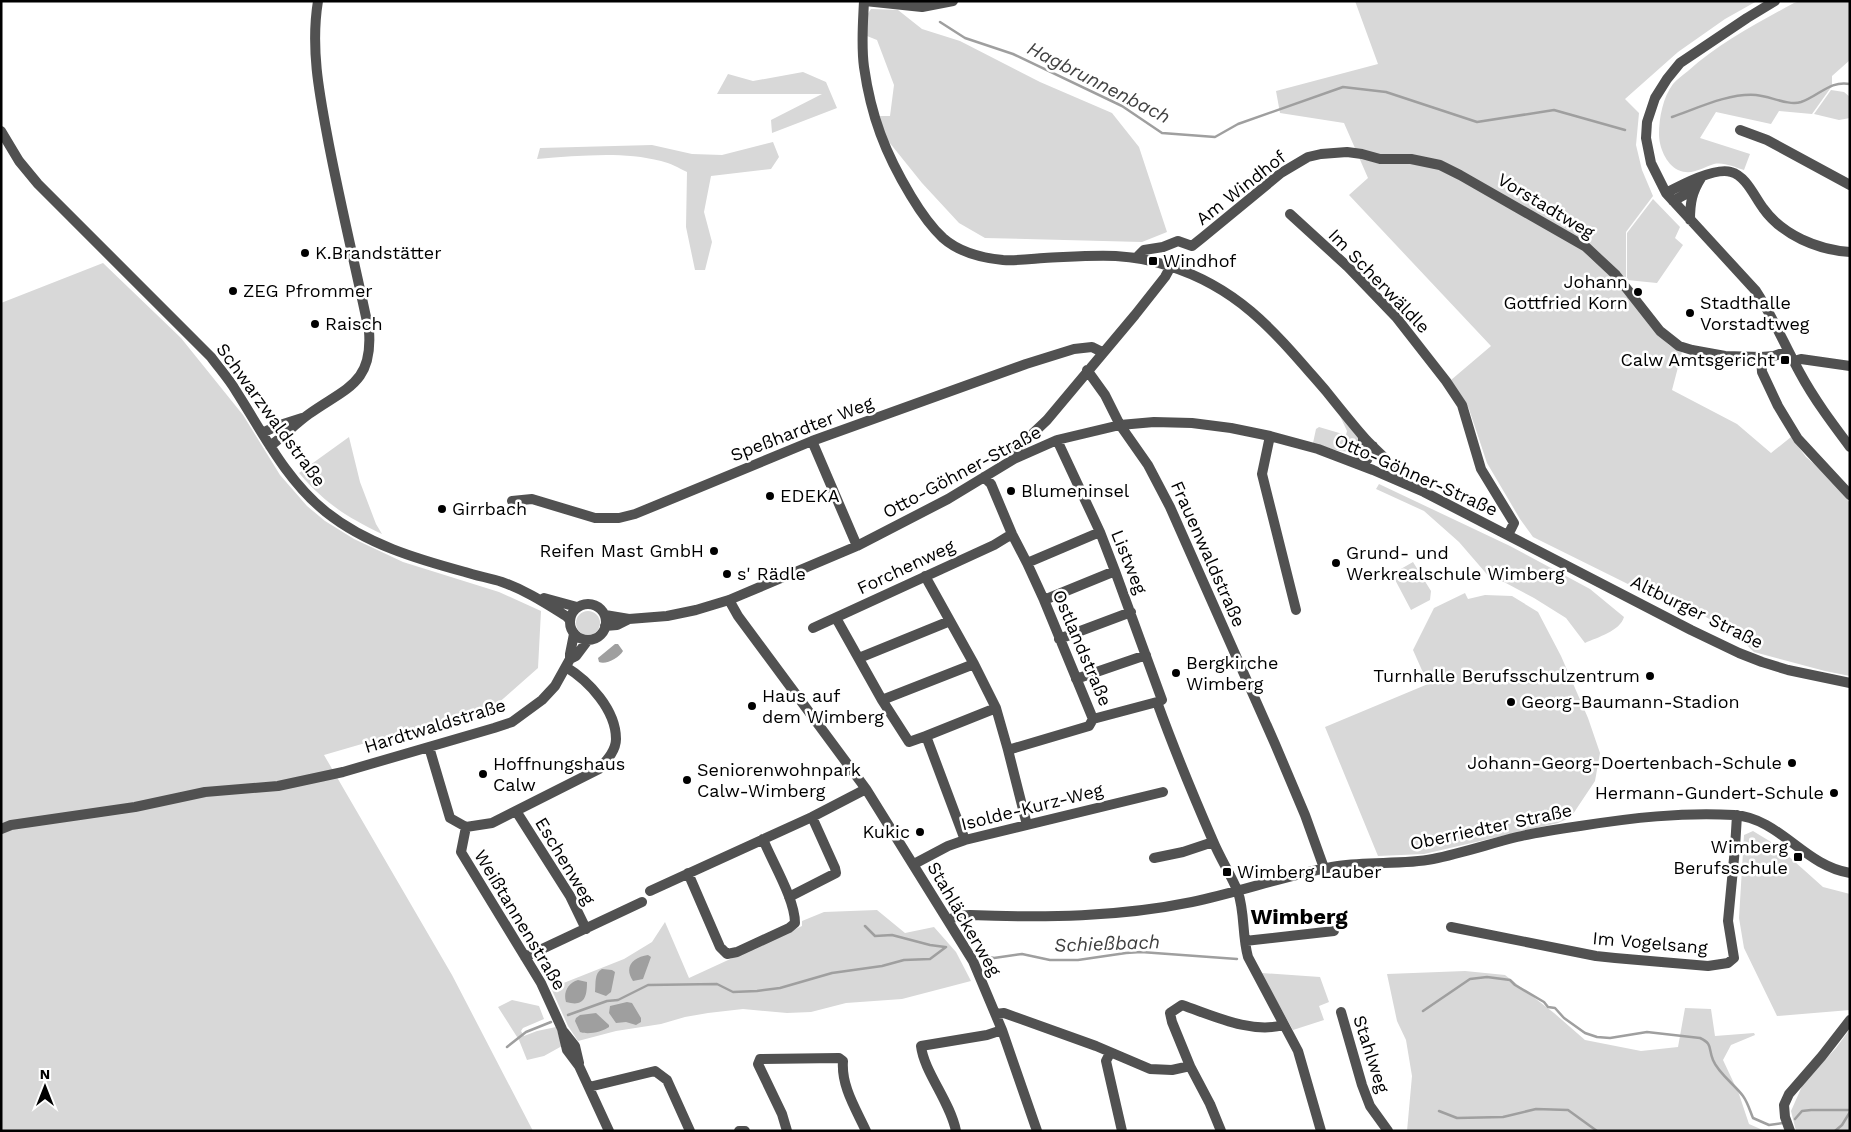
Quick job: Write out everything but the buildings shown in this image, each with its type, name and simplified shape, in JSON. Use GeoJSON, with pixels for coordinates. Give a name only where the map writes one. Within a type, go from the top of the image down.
{"type":"FeatureCollection","features":[{"type":"Feature","properties":{"kind":"street"},"geometry":{"type":"LineString","coordinates":[[270,446],[305,417],[356,382],[367,364],[371,347],[370,331],[337,186],[316,76],[318,1]]}},
{"type":"Feature","properties":{"kind":"street"},"geometry":{"type":"LineString","coordinates":[[864,1],[922,7],[952,1]]}},
{"type":"Feature","properties":{"kind":"street","name":"Am Windhof"},"geometry":{"type":"LineString","coordinates":[[864,1],[864,64],[878,129],[895,169],[920,211],[944,238],[969,253],[982,258],[1006,260],[1097,255],[1137,257],[1171,266],[1218,286],[1258,316],[1289,348],[1364,437],[1396,470],[1401,482]]}},
{"type":"Feature","properties":{"kind":"street"},"geometry":{"type":"LineString","coordinates":[[1775,1],[1740,22],[1680,63],[1666,79],[1655,98],[1647,122],[1646,138],[1651,163],[1670,197],[1756,291],[1820,408],[1850,446]]}},
{"type":"Feature","properties":{"kind":"street"},"geometry":{"type":"LineString","coordinates":[[1740,130],[1767,140],[1850,185]]}},
{"type":"Feature","properties":{"kind":"street","name":"Schwarzwaldstraße"},"geometry":{"type":"LineString","coordinates":[[1,131],[19,161],[38,184],[211,357],[235,389],[270,446],[294,480],[327,513],[363,536],[415,558],[500,581],[536,597]]}},
{"type":"Feature","properties":{"kind":"street","name":"Am Windhof"},"geometry":{"type":"LineString","coordinates":[[1137,257],[1144,250],[1163,247],[1178,240],[1192,246],[1280,173],[1308,157],[1347,152],[1380,159],[1400,158]]}},
{"type":"Feature","properties":{"kind":"street","name":"Vorstadtweg"},"geometry":{"type":"LineString","coordinates":[[1400,158],[1411,158],[1440,165],[1496,194],[1558,233],[1586,247],[1616,276],[1660,331],[1679,346],[1725,356],[1774,356],[1788,351]]}},
{"type":"Feature","properties":{"kind":"street"},"geometry":{"type":"LineString","coordinates":[[1670,197],[1688,181],[1701,178],[1710,173],[1730,171],[1739,175],[1764,210],[1776,223],[1792,234],[1810,243],[1850,252]]}},
{"type":"Feature","properties":{"kind":"street"},"geometry":{"type":"LineString","coordinates":[[1690,220],[1690,204],[1693,190],[1701,178]]}},
{"type":"Feature","properties":{"kind":"street"},"geometry":{"type":"LineString","coordinates":[[1670,197],[1693,190]]}},
{"type":"Feature","properties":{"kind":"street","name":"Im Scherwäldle"},"geometry":{"type":"LineString","coordinates":[[1290,214],[1348,267],[1396,317],[1454,392],[1462,406],[1481,469],[1514,523],[1508,535]]}},
{"type":"Feature","properties":{"kind":"street"},"geometry":{"type":"LineString","coordinates":[[1014,459],[1011,454],[1047,420],[1166,277],[1171,266]]}},
{"type":"Feature","properties":{"kind":"street","name":"Speßhardter Weg"},"geometry":{"type":"LineString","coordinates":[[512,501],[532,499],[595,518],[619,518],[635,514],[812,441],[991,377],[1074,349],[1092,347],[1102,352]]}},
{"type":"Feature","properties":{"kind":"street"},"geometry":{"type":"LineString","coordinates":[[1761,357],[1762,372],[1778,406],[1798,438],[1850,495]]}},
{"type":"Feature","properties":{"kind":"street"},"geometry":{"type":"LineString","coordinates":[[1794,361],[1800,359],[1813,360],[1850,366]]}},
{"type":"Feature","properties":{"kind":"street","name":"Frauenwaldstraße"},"geometry":{"type":"LineString","coordinates":[[1087,370],[1105,395],[1120,425],[1148,464],[1170,507],[1275,744],[1305,815],[1324,868]]}},
{"type":"Feature","properties":{"kind":"street"},"geometry":{"type":"LineString","coordinates":[[262,433],[305,417]]}},
{"type":"Feature","properties":{"kind":"street","name":"Otto-Göhner-Straße"},"geometry":{"type":"LineString","coordinates":[[605,621],[667,616],[729,600],[858,546],[948,499],[1014,459],[1057,440],[1120,425],[1154,422],[1192,423],[1231,428],[1318,449],[1401,482],[1537,551]]}},
{"type":"Feature","properties":{"kind":"street"},"geometry":{"type":"LineString","coordinates":[[1270,436],[1262,474],[1296,610]]}},
{"type":"Feature","properties":{"kind":"street"},"geometry":{"type":"LineString","coordinates":[[1358,464],[1364,437]]}},
{"type":"Feature","properties":{"kind":"street","name":"Listweg"},"geometry":{"type":"LineString","coordinates":[[1057,440],[1116,571],[1162,700]]}},
{"type":"Feature","properties":{"kind":"street"},"geometry":{"type":"LineString","coordinates":[[812,441],[858,546]]}},
{"type":"Feature","properties":{"kind":"street"},"geometry":{"type":"LineString","coordinates":[[1358,464],[1367,460],[1373,446]]}},
{"type":"Feature","properties":{"kind":"street","name":"Ostlandstraße"},"geometry":{"type":"LineString","coordinates":[[984,477],[991,484],[1012,534],[1044,600],[1093,720],[1157,702],[1213,842],[1237,892],[1242,907],[1248,957],[1298,1051],[1321,1131]]}},
{"type":"Feature","properties":{"kind":"street"},"geometry":{"type":"LineString","coordinates":[[1027,563],[1100,532]]}},
{"type":"Feature","properties":{"kind":"street","name":"Forchenweg"},"geometry":{"type":"LineString","coordinates":[[812,628],[994,545],[1012,534]]}},
{"type":"Feature","properties":{"kind":"street","name":"Altburger Straße"},"geometry":{"type":"LineString","coordinates":[[1537,551],[1691,630],[1747,656],[1788,670],[1850,683]]}},
{"type":"Feature","properties":{"kind":"street"},"geometry":{"type":"LineString","coordinates":[[1044,600],[1116,571]]}},
{"type":"Feature","properties":{"kind":"street"},"geometry":{"type":"LineString","coordinates":[[926,576],[996,708],[1027,824]]}},
{"type":"Feature","properties":{"kind":"street"},"geometry":{"type":"LineString","coordinates":[[536,597],[577,607]]}},
{"type":"Feature","properties":{"kind":"street"},"geometry":{"type":"LineString","coordinates":[[536,597],[570,620]]}},
{"type":"Feature","properties":{"kind":"street","name":"Stahläckerweg"},"geometry":{"type":"LineString","coordinates":[[729,600],[738,616],[866,789],[973,961],[996,1014],[1037,1131]]}},
{"type":"Feature","properties":{"kind":"street"},"geometry":{"type":"LineString","coordinates":[[593,604],[602,610],[605,621],[601,634],[588,640],[581,639],[574,634],[570,620],[573,611],[577,607],[593,604]]}},
{"type":"Feature","properties":{"kind":"street"},"geometry":{"type":"LineString","coordinates":[[1059,639],[1131,612]]}},
{"type":"Feature","properties":{"kind":"street"},"geometry":{"type":"LineString","coordinates":[[836,618],[882,700],[910,744],[996,708]]}},
{"type":"Feature","properties":{"kind":"street"},"geometry":{"type":"LineString","coordinates":[[859,658],[950,621]]}},
{"type":"Feature","properties":{"kind":"street","name":"Hardtwaldstraße"},"geometry":{"type":"LineString","coordinates":[[1,829],[11,825],[135,807],[205,792],[278,786],[342,772],[512,722],[542,700],[555,686],[568,663],[574,634]]}},
{"type":"Feature","properties":{"kind":"street","name":"Hardtwaldstraße"},"geometry":{"type":"LineString","coordinates":[[568,663],[588,640]]}},
{"type":"Feature","properties":{"kind":"street"},"geometry":{"type":"LineString","coordinates":[[1076,679],[1146,655]]}},
{"type":"Feature","properties":{"kind":"street"},"geometry":{"type":"LineString","coordinates":[[429,747],[450,818],[466,827],[492,823],[599,769],[611,756],[616,740],[612,718],[592,689],[568,663]]}},
{"type":"Feature","properties":{"kind":"street"},"geometry":{"type":"LineString","coordinates":[[882,700],[974,664]]}},
{"type":"Feature","properties":{"kind":"street"},"geometry":{"type":"LineString","coordinates":[[1008,750],[1089,726],[1093,720]]}},
{"type":"Feature","properties":{"kind":"street"},"geometry":{"type":"LineString","coordinates":[[926,736],[966,840]]}},
{"type":"Feature","properties":{"kind":"street"},"geometry":{"type":"LineString","coordinates":[[650,890],[812,817],[866,789]]}},
{"type":"Feature","properties":{"kind":"street","name":"Isolde-Kurz-Weg"},"geometry":{"type":"LineString","coordinates":[[914,864],[948,846],[966,840],[1163,792]]}},
{"type":"Feature","properties":{"kind":"street","name":"Eschenweg"},"geometry":{"type":"LineString","coordinates":[[516,811],[570,896],[586,929]]}},
{"type":"Feature","properties":{"kind":"street","name":"Oberriedter Straße"},"geometry":{"type":"LineString","coordinates":[[949,920],[964,915],[1079,916],[1191,902],[1237,892],[1324,868],[1349,864],[1432,859],[1518,836],[1623,819],[1697,813],[1752,818],[1769,825],[1809,856],[1826,866],[1850,873]]}},
{"type":"Feature","properties":{"kind":"street","name":"Im Vogelsang"},"geometry":{"type":"LineString","coordinates":[[1451,927],[1596,956],[1708,966],[1728,963],[1734,958],[1728,921],[1737,816]]}},
{"type":"Feature","properties":{"kind":"street"},"geometry":{"type":"LineString","coordinates":[[789,897],[836,874],[812,817]]}},
{"type":"Feature","properties":{"kind":"street","name":"Weißtannenstraße"},"geometry":{"type":"LineString","coordinates":[[466,827],[461,852],[541,983],[562,1029],[576,1046],[579,1066],[609,1131]]}},
{"type":"Feature","properties":{"kind":"street"},"geometry":{"type":"LineString","coordinates":[[688,873],[720,947],[727,954],[737,952],[796,923],[796,916],[789,897],[763,839]]}},
{"type":"Feature","properties":{"kind":"street"},"geometry":{"type":"LineString","coordinates":[[1154,858],[1183,852],[1213,842]]}},
{"type":"Feature","properties":{"kind":"street"},"geometry":{"type":"LineString","coordinates":[[525,957],[642,902]]}},
{"type":"Feature","properties":{"kind":"street"},"geometry":{"type":"LineString","coordinates":[[1245,941],[1334,931]]}},
{"type":"Feature","properties":{"kind":"street"},"geometry":{"type":"LineString","coordinates":[[1221,1131],[1210,1104],[1190,1066],[1170,1013],[1182,1005],[1230,1022],[1273,1028],[1284,1025]]}},
{"type":"Feature","properties":{"kind":"street","name":"Stahlweg"},"geometry":{"type":"LineString","coordinates":[[1340,1012],[1370,1106],[1388,1131]]}},
{"type":"Feature","properties":{"kind":"street"},"geometry":{"type":"LineString","coordinates":[[996,1014],[1004,1013],[1096,1046],[1150,1069],[1172,1070],[1190,1066]]}},
{"type":"Feature","properties":{"kind":"street"},"geometry":{"type":"LineString","coordinates":[[1790,1131],[1785,1117],[1784,1105],[1788,1094],[1822,1056],[1850,1020]]}},
{"type":"Feature","properties":{"kind":"street"},"geometry":{"type":"LineString","coordinates":[[956,1131],[946,1100],[922,1056],[922,1046],[987,1035],[1002,1030]]}},
{"type":"Feature","properties":{"kind":"street"},"geometry":{"type":"LineString","coordinates":[[1110,1053],[1106,1060],[1122,1131]]}},
{"type":"Feature","properties":{"kind":"street"},"geometry":{"type":"LineString","coordinates":[[787,1131],[782,1114],[758,1064],[760,1059],[839,1058],[843,1061],[842,1072],[846,1087],[866,1131]]}},
{"type":"Feature","properties":{"kind":"street"},"geometry":{"type":"LineString","coordinates":[[589,1088],[655,1070],[667,1080],[690,1131]]}},
{"type":"Feature","properties":{"kind":"street"},"geometry":{"type":"LineString","coordinates":[[739,1131],[745,1131]]}},
{"type":"Feature","properties":{"kind":"shaded area"},"geometry":{"type":"Polygon","coordinates":[[[1355,1],[1757,1],[1725,19],[1678,52],[1625,99],[1639,113],[1636,145],[1642,170],[1653,196],[1626,232],[1626,280],[1649,325],[1669,345],[1682,352],[1672,390],[1737,424],[1771,453],[1791,437],[1806,457],[1826,474],[1850,503],[1850,676],[1754,652],[1732,631],[1674,600],[1646,593],[1533,537],[1520,519],[1487,463],[1469,409],[1451,380],[1491,346],[1349,195],[1368,178],[1344,123],[1280,113],[1276,91],[1378,64],[1355,1]]]}},
{"type":"Feature","properties":{"kind":"shaded area"},"geometry":{"type":"Polygon","coordinates":[[[1800,1],[1850,1],[1850,60],[1832,76],[1832,86],[1812,114],[1779,111],[1771,124],[1716,112],[1700,138],[1750,154],[1744,170],[1729,165],[1714,164],[1696,171],[1683,172],[1670,164],[1664,155],[1659,134],[1662,108],[1673,84],[1725,42],[1800,1]]]}},
{"type":"Feature","properties":{"kind":"shaded area"},"geometry":{"type":"Polygon","coordinates":[[[871,9],[898,10],[922,29],[960,41],[1040,82],[1112,113],[1139,147],[1167,232],[1142,242],[985,238],[959,223],[922,183],[885,137],[878,116],[890,116],[894,85],[877,40],[867,36],[867,15],[871,9]]]}},
{"type":"Feature","properties":{"kind":"shaded area"},"geometry":{"type":"Polygon","coordinates":[[[803,72],[826,82],[837,108],[772,133],[771,120],[822,94],[717,94],[728,74],[753,81],[803,72]]]}},
{"type":"Feature","properties":{"kind":"shaded area"},"geometry":{"type":"Polygon","coordinates":[[[1831,90],[1844,92],[1850,97],[1850,118],[1839,120],[1814,114],[1831,90]]]}},
{"type":"Feature","properties":{"kind":"shaded area"},"geometry":{"type":"Polygon","coordinates":[[[773,142],[779,157],[771,169],[711,176],[704,212],[712,242],[705,270],[695,270],[686,227],[687,172],[664,162],[631,156],[599,155],[537,159],[540,148],[652,145],[692,154],[722,155],[773,142]]]}},
{"type":"Feature","properties":{"kind":"shaded area"},"geometry":{"type":"Polygon","coordinates":[[[1653,199],[1680,227],[1675,238],[1683,245],[1657,283],[1627,280],[1627,233],[1653,199]]]}},
{"type":"Feature","properties":{"kind":"shaded area"},"geometry":{"type":"Polygon","coordinates":[[[103,263],[181,338],[243,415],[280,475],[307,506],[325,521],[354,539],[403,562],[499,592],[541,611],[538,668],[496,705],[324,755],[452,975],[533,1131],[1,1131],[1,303],[103,263]]]}},
{"type":"Feature","properties":{"kind":"shaded area"},"geometry":{"type":"Polygon","coordinates":[[[1340,416],[1358,437],[1359,447],[1355,450],[1343,451],[1313,443],[1316,429],[1319,427],[1346,435],[1347,431],[1340,416]]]}},
{"type":"Feature","properties":{"kind":"shaded area"},"geometry":{"type":"Polygon","coordinates":[[[349,437],[360,482],[376,524],[382,534],[357,521],[327,501],[299,473],[349,437]]]}},
{"type":"Feature","properties":{"kind":"shaded area"},"geometry":{"type":"Polygon","coordinates":[[[1379,484],[1510,546],[1590,589],[1624,617],[1622,622],[1608,633],[1585,643],[1566,618],[1504,582],[1491,579],[1459,542],[1424,511],[1376,489],[1379,484]]]}},
{"type":"Feature","properties":{"kind":"shaded area"},"geometry":{"type":"Polygon","coordinates":[[[1413,562],[1431,591],[1430,600],[1411,610],[1392,574],[1413,562]]]}},
{"type":"Feature","properties":{"kind":"shaded area"},"geometry":{"type":"Polygon","coordinates":[[[1465,593],[1468,599],[1485,595],[1512,596],[1538,612],[1561,656],[1588,718],[1600,753],[1595,781],[1571,817],[1558,823],[1424,854],[1378,856],[1325,727],[1428,684],[1413,650],[1434,608],[1465,593]]]}},
{"type":"Feature","properties":{"kind":"shaded area"},"geometry":{"type":"Polygon","coordinates":[[[588,611],[593,612],[599,618],[599,628],[593,634],[588,635],[583,634],[577,628],[576,623],[577,618],[583,612],[588,611]]]}},
{"type":"Feature","properties":{"kind":"shaded area"},"geometry":{"type":"Polygon","coordinates":[[[615,644],[618,644],[623,651],[621,654],[609,662],[599,662],[598,658],[615,644]]]}},
{"type":"Feature","properties":{"kind":"shaded area"},"geometry":{"type":"Polygon","coordinates":[[[1753,831],[1776,845],[1823,887],[1850,894],[1850,1010],[1777,1016],[1744,948],[1739,918],[1744,835],[1753,831]]]}},
{"type":"Feature","properties":{"kind":"shaded area"},"geometry":{"type":"Polygon","coordinates":[[[877,910],[905,933],[934,927],[956,952],[971,981],[902,999],[846,1003],[811,1012],[787,1013],[743,1009],[708,1013],[661,1024],[616,1031],[578,1041],[568,1026],[551,988],[624,959],[652,942],[665,922],[689,978],[802,926],[802,921],[824,912],[877,910]]]}},
{"type":"Feature","properties":{"kind":"shaded area"},"geometry":{"type":"Polygon","coordinates":[[[648,955],[651,957],[643,979],[633,981],[629,971],[632,963],[638,958],[648,955]]]}},
{"type":"Feature","properties":{"kind":"shaded area"},"geometry":{"type":"Polygon","coordinates":[[[602,969],[615,972],[611,992],[606,996],[595,992],[597,976],[602,969]]]}},
{"type":"Feature","properties":{"kind":"shaded area"},"geometry":{"type":"Polygon","coordinates":[[[1465,971],[1505,975],[1585,1040],[1641,1051],[1678,1047],[1685,1008],[1711,1009],[1715,1036],[1754,1033],[1755,1035],[1731,1045],[1723,1060],[1739,1094],[1749,1124],[1765,1131],[1407,1131],[1412,1076],[1406,1040],[1397,1021],[1387,974],[1465,971]]]}},
{"type":"Feature","properties":{"kind":"shaded area"},"geometry":{"type":"Polygon","coordinates":[[[1261,973],[1320,977],[1329,1002],[1319,1006],[1324,1020],[1293,1030],[1261,973]]]}},
{"type":"Feature","properties":{"kind":"shaded area"},"geometry":{"type":"Polygon","coordinates":[[[578,980],[587,982],[585,997],[581,1002],[566,1002],[567,988],[571,983],[578,980]]]}},
{"type":"Feature","properties":{"kind":"shaded area"},"geometry":{"type":"Polygon","coordinates":[[[512,1000],[539,1006],[544,1019],[523,1028],[521,1031],[524,1036],[556,1027],[562,1046],[544,1056],[527,1060],[519,1040],[498,1007],[512,1000]]]}},
{"type":"Feature","properties":{"kind":"shaded area"},"geometry":{"type":"Polygon","coordinates":[[[627,1002],[632,1003],[641,1018],[641,1022],[636,1025],[626,1022],[616,1023],[609,1013],[610,1006],[627,1002]]]}},
{"type":"Feature","properties":{"kind":"shaded area"},"geometry":{"type":"Polygon","coordinates":[[[596,1013],[609,1027],[595,1032],[580,1032],[575,1021],[576,1018],[580,1015],[596,1013]]]}},
{"type":"Feature","properties":{"kind":"shaded area"},"geometry":{"type":"Polygon","coordinates":[[[1850,1029],[1850,1131],[1796,1131],[1791,1111],[1803,1084],[1836,1048],[1850,1029]]]}},
{"type":"Feature","properties":{"kind":"waterway","name":"Hagbrunnenbach"},"geometry":{"type":"LineString","coordinates":[[940,22],[965,38],[1013,54],[1122,106],[1162,133],[1215,137],[1238,124],[1343,87],[1386,92],[1477,122],[1554,110],[1625,130]]}},
{"type":"Feature","properties":{"kind":"waterway","name":"Hagbrunnenbach"},"geometry":{"type":"LineString","coordinates":[[1672,117],[1735,96],[1756,95],[1796,103],[1830,86],[1843,83],[1850,84]]}},
{"type":"Feature","properties":{"kind":"waterway"},"geometry":{"type":"LineString","coordinates":[[865,926],[875,936],[892,935],[945,947]]}},
{"type":"Feature","properties":{"kind":"waterway"},"geometry":{"type":"LineString","coordinates":[[568,1015],[607,1001],[618,1000],[648,985],[717,984],[733,992],[757,991],[780,988],[832,973],[882,966],[904,960],[930,959],[946,947]]}},
{"type":"Feature","properties":{"kind":"waterway","name":"Schießbach"},"geometry":{"type":"LineString","coordinates":[[979,955],[994,958],[1022,954],[1050,960],[1078,960],[1141,952],[1237,959]]}},
{"type":"Feature","properties":{"kind":"waterway"},"geometry":{"type":"LineString","coordinates":[[1423,1011],[1470,979],[1487,977],[1510,980],[1544,1002],[1548,1007],[1555,1008],[1564,1018],[1585,1033],[1597,1037],[1610,1038],[1647,1032],[1700,1038],[1709,1044],[1715,1065],[1743,1096],[1753,1118],[1769,1125],[1783,1123]]}},
{"type":"Feature","properties":{"kind":"waterway"},"geometry":{"type":"LineString","coordinates":[[507,1047],[526,1032],[551,1022]]}},
{"type":"Feature","properties":{"kind":"waterway"},"geometry":{"type":"LineString","coordinates":[[1439,1111],[1457,1118],[1503,1117],[1536,1109],[1568,1110],[1597,1131]]}},
{"type":"Feature","properties":{"kind":"waterway"},"geometry":{"type":"LineString","coordinates":[[1795,1119],[1802,1111],[1850,1110]]}},
{"type":"Feature","properties":{"kind":"waterway"},"geometry":{"type":"LineString","coordinates":[[1835,1131],[1842,1125],[1850,1112]]}},
{"type":"Feature","properties":{"kind":"place","name":"K.Brandstätter"},"geometry":{"type":"Point","coordinates":[305,253]}},
{"type":"Feature","properties":{"kind":"place","name":"Windhof"},"geometry":{"type":"Point","coordinates":[1153,261]}},
{"type":"Feature","properties":{"kind":"place","name":"ZEG Pfrommer"},"geometry":{"type":"Point","coordinates":[233,291]}},
{"type":"Feature","properties":{"kind":"place","name":"Johann Gottfried Korn"},"geometry":{"type":"Point","coordinates":[1638,292]}},
{"type":"Feature","properties":{"kind":"place","name":"Stadthalle Vorstadtweg"},"geometry":{"type":"Point","coordinates":[1690,313]}},
{"type":"Feature","properties":{"kind":"place","name":"Raisch"},"geometry":{"type":"Point","coordinates":[315,324]}},
{"type":"Feature","properties":{"kind":"place","name":"Calw Amtsgericht"},"geometry":{"type":"Point","coordinates":[1785,360]}},
{"type":"Feature","properties":{"kind":"place","name":"Blumeninsel"},"geometry":{"type":"Point","coordinates":[1011,491]}},
{"type":"Feature","properties":{"kind":"place","name":"EDEKA"},"geometry":{"type":"Point","coordinates":[770,496]}},
{"type":"Feature","properties":{"kind":"place","name":"Girrbach"},"geometry":{"type":"Point","coordinates":[442,509]}},
{"type":"Feature","properties":{"kind":"place","name":"Reifen Mast GmbH"},"geometry":{"type":"Point","coordinates":[714,551]}},
{"type":"Feature","properties":{"kind":"place","name":"Grund- und Werkrealschule Wimberg"},"geometry":{"type":"Point","coordinates":[1336,563]}},
{"type":"Feature","properties":{"kind":"place","name":"s' Rädle"},"geometry":{"type":"Point","coordinates":[727,574]}},
{"type":"Feature","properties":{"kind":"place","name":"Bergkirche Wimberg"},"geometry":{"type":"Point","coordinates":[1176,673]}},
{"type":"Feature","properties":{"kind":"place","name":"Turnhalle Berufsschulzentrum"},"geometry":{"type":"Point","coordinates":[1650,676]}},
{"type":"Feature","properties":{"kind":"place","name":"Georg-Baumann-Stadion"},"geometry":{"type":"Point","coordinates":[1511,702]}},
{"type":"Feature","properties":{"kind":"place","name":"Haus auf dem Wimberg"},"geometry":{"type":"Point","coordinates":[752,706]}},
{"type":"Feature","properties":{"kind":"place","name":"Johann-Georg-Doertenbach-Schule"},"geometry":{"type":"Point","coordinates":[1792,763]}},
{"type":"Feature","properties":{"kind":"place","name":"Hoffnungshaus Calw"},"geometry":{"type":"Point","coordinates":[483,774]}},
{"type":"Feature","properties":{"kind":"place","name":"Seniorenwohnpark Calw-Wimberg"},"geometry":{"type":"Point","coordinates":[687,780]}},
{"type":"Feature","properties":{"kind":"place","name":"Hermann-Gundert-Schule"},"geometry":{"type":"Point","coordinates":[1834,793]}},
{"type":"Feature","properties":{"kind":"place","name":"Kukic"},"geometry":{"type":"Point","coordinates":[920,832]}},
{"type":"Feature","properties":{"kind":"place","name":"Wimberg Berufsschule"},"geometry":{"type":"Point","coordinates":[1798,857]}},
{"type":"Feature","properties":{"kind":"place","name":"Wimberg Lauber"},"geometry":{"type":"Point","coordinates":[1227,872]}},
{"type":"Feature","properties":{"kind":"district","name":"Wimberg"},"geometry":{"type":"Point","coordinates":[1299,916]}}]}
